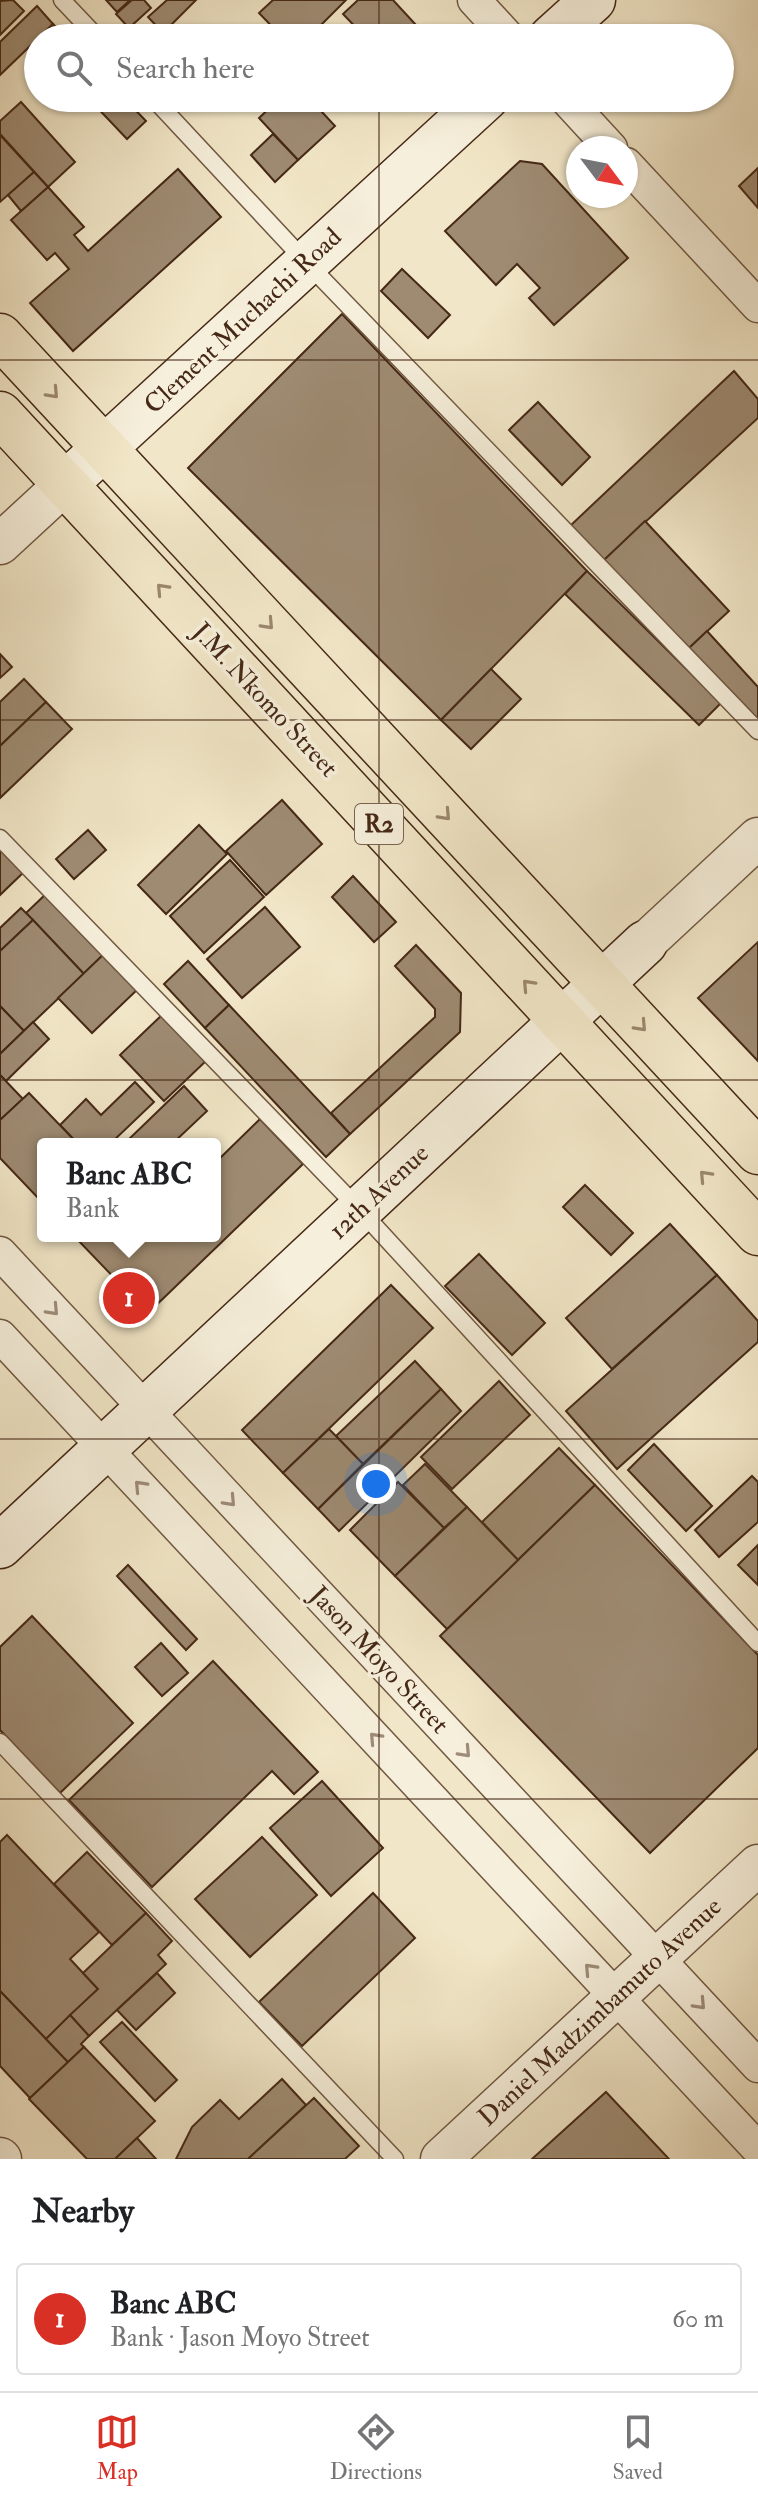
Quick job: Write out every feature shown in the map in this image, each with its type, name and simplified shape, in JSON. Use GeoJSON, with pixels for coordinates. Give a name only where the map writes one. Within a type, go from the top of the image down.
{"type":"FeatureCollection","features":[{"type":"Feature","properties":{"kind":"highway","name":"J.M. Nkomo Street"},"geometry":{"type":"LineString","coordinates":[[0,336],[758,1152]]}},
{"type":"Feature","properties":{"kind":"highway","name":"J.M. Nkomo Street"},"geometry":{"type":"LineString","coordinates":[[0,414],[758,1233]]}},
{"type":"Feature","properties":{"kind":"main road"},"geometry":{"type":"LineString","coordinates":[[566,24],[593,0]]}},
{"type":"Feature","properties":{"kind":"main road","name":"Clement Muchachi Road"},"geometry":{"type":"LineString","coordinates":[[65,484],[471,112]]}},
{"type":"Feature","properties":{"kind":"main road","name":"12th Avenue"},"geometry":{"type":"LineString","coordinates":[[0,1546],[645,943]]}},
{"type":"Feature","properties":{"kind":"street"},"geometry":{"type":"LineString","coordinates":[[474,0],[496,24]]}},
{"type":"Feature","properties":{"kind":"street"},"geometry":{"type":"LineString","coordinates":[[578,112],[600,136]]}},
{"type":"Feature","properties":{"kind":"street"},"geometry":{"type":"LineString","coordinates":[[638,177],[758,306]]}},
{"type":"Feature","properties":{"kind":"street","name":"Clement Muchachi Road"},"geometry":{"type":"LineString","coordinates":[[0,544],[65,484]]}},
{"type":"Feature","properties":{"kind":"street","name":"12th Avenue"},"geometry":{"type":"LineString","coordinates":[[645,943],[758,838]]}},
{"type":"Feature","properties":{"kind":"street","name":"Jason Moyo Street"},"geometry":{"type":"LineString","coordinates":[[0,1253],[758,2066]]}},
{"type":"Feature","properties":{"kind":"street"},"geometry":{"type":"LineString","coordinates":[[0,1336],[758,2149]]}},
{"type":"Feature","properties":{"kind":"street","name":"Daniel Madzimbamuto Avenue"},"geometry":{"type":"LineString","coordinates":[[441,2159],[758,1865]]}},
{"type":"Feature","properties":{"kind":"lane"},"geometry":{"type":"LineString","coordinates":[[62,0],[85,24]]}},
{"type":"Feature","properties":{"kind":"lane"},"geometry":{"type":"LineString","coordinates":[[166,112],[307,263],[758,731]]}},
{"type":"Feature","properties":{"kind":"lane"},"geometry":{"type":"LineString","coordinates":[[0,838],[360,1210],[758,1643]]}},
{"type":"Feature","properties":{"kind":"lane"},"geometry":{"type":"LineString","coordinates":[[0,1742],[395,2159]]}},
{"type":"Feature","properties":{"kind":"building"},"geometry":{"type":"Polygon","coordinates":[[[13,0],[24,11],[0,35],[0,1],[13,0]]]}},
{"type":"Feature","properties":{"kind":"building"},"geometry":{"type":"Polygon","coordinates":[[[106,0],[130,0],[117,12],[106,0]]]}},
{"type":"Feature","properties":{"kind":"building"},"geometry":{"type":"Polygon","coordinates":[[[132,0],[144,0],[151,8],[133,24],[125,24],[116,14],[132,0]]]}},
{"type":"Feature","properties":{"kind":"building"},"geometry":{"type":"Polygon","coordinates":[[[167,0],[196,0],[172,24],[155,24],[148,17],[167,0]]]}},
{"type":"Feature","properties":{"kind":"building"},"geometry":{"type":"Polygon","coordinates":[[[273,0],[346,0],[322,24],[270,24],[259,13],[273,0]]]}},
{"type":"Feature","properties":{"kind":"building"},"geometry":{"type":"Polygon","coordinates":[[[358,0],[393,0],[415,24],[353,24],[343,14],[358,0]]]}},
{"type":"Feature","properties":{"kind":"building"},"geometry":{"type":"Polygon","coordinates":[[[37,6],[53,24],[24,24],[24,52],[0,75],[0,42],[37,6]]]}},
{"type":"Feature","properties":{"kind":"building"},"geometry":{"type":"Polygon","coordinates":[[[21,102],[24,112],[30,112],[75,162],[48,187],[0,134],[0,121],[21,102]]]}},
{"type":"Feature","properties":{"kind":"building"},"geometry":{"type":"Polygon","coordinates":[[[101,112],[137,112],[146,121],[127,139],[101,112]]]}},
{"type":"Feature","properties":{"kind":"building"},"geometry":{"type":"Polygon","coordinates":[[[265,112],[322,112],[335,126],[298,160],[259,118],[265,112]]]}},
{"type":"Feature","properties":{"kind":"building"},"geometry":{"type":"Polygon","coordinates":[[[273,134],[298,160],[275,182],[251,155],[273,134]]]}},
{"type":"Feature","properties":{"kind":"building"},"geometry":{"type":"Polygon","coordinates":[[[0,137],[34,172],[0,202],[0,137]]]}},
{"type":"Feature","properties":{"kind":"building"},"geometry":{"type":"Polygon","coordinates":[[[520,161],[542,164],[566,190],[566,208],[582,208],[628,258],[554,325],[529,298],[540,288],[517,264],[496,285],[445,231],[520,161]]]}},
{"type":"Feature","properties":{"kind":"building"},"geometry":{"type":"Polygon","coordinates":[[[758,168],[758,208],[739,186],[758,168]]]}},
{"type":"Feature","properties":{"kind":"building"},"geometry":{"type":"Polygon","coordinates":[[[178,169],[221,217],[73,351],[30,303],[69,269],[55,253],[47,260],[11,220],[48,187],[84,227],[74,235],[88,251],[178,169]]]}},
{"type":"Feature","properties":{"kind":"building"},"geometry":{"type":"Polygon","coordinates":[[[34,172],[48,187],[21,211],[8,195],[34,172]]]}},
{"type":"Feature","properties":{"kind":"building"},"geometry":{"type":"Polygon","coordinates":[[[402,269],[450,315],[428,338],[381,291],[402,269]]]}},
{"type":"Feature","properties":{"kind":"building"},"geometry":{"type":"Polygon","coordinates":[[[342,314],[587,571],[441,720],[188,468],[342,314]]]}},
{"type":"Feature","properties":{"kind":"building"},"geometry":{"type":"Polygon","coordinates":[[[734,371],[758,399],[758,418],[603,561],[570,526],[734,371]]]}},
{"type":"Feature","properties":{"kind":"building"},"geometry":{"type":"Polygon","coordinates":[[[538,402],[590,457],[562,485],[509,430],[538,402]]]}},
{"type":"Feature","properties":{"kind":"building"},"geometry":{"type":"Polygon","coordinates":[[[645,521],[729,611],[687,650],[603,561],[645,521]]]}},
{"type":"Feature","properties":{"kind":"building"},"geometry":{"type":"Polygon","coordinates":[[[587,571],[721,703],[699,725],[565,594],[587,571]]]}},
{"type":"Feature","properties":{"kind":"building"},"geometry":{"type":"Polygon","coordinates":[[[707,631],[758,687],[758,727],[687,650],[707,631]]]}},
{"type":"Feature","properties":{"kind":"building"},"geometry":{"type":"Polygon","coordinates":[[[0,654],[12,667],[0,678],[0,654]]]}},
{"type":"Feature","properties":{"kind":"building"},"geometry":{"type":"Polygon","coordinates":[[[491,669],[521,699],[471,749],[441,720],[491,669]]]}},
{"type":"Feature","properties":{"kind":"building"},"geometry":{"type":"Polygon","coordinates":[[[24,679],[46,702],[0,746],[0,702],[24,679]]]}},
{"type":"Feature","properties":{"kind":"building"},"geometry":{"type":"Polygon","coordinates":[[[46,702],[72,729],[0,798],[0,746],[46,702]]]}},
{"type":"Feature","properties":{"kind":"building"},"geometry":{"type":"Polygon","coordinates":[[[282,800],[322,844],[266,895],[226,851],[282,800]]]}},
{"type":"Feature","properties":{"kind":"building"},"geometry":{"type":"Polygon","coordinates":[[[199,825],[227,854],[166,914],[138,885],[199,825]]]}},
{"type":"Feature","properties":{"kind":"building"},"geometry":{"type":"Polygon","coordinates":[[[88,830],[106,850],[74,879],[56,859],[88,830]]]}},
{"type":"Feature","properties":{"kind":"building"},"geometry":{"type":"Polygon","coordinates":[[[0,844],[27,869],[0,895],[0,844]]]}},
{"type":"Feature","properties":{"kind":"building"},"geometry":{"type":"Polygon","coordinates":[[[230,860],[264,897],[204,953],[170,916],[230,860]]]}},
{"type":"Feature","properties":{"kind":"building"},"geometry":{"type":"Polygon","coordinates":[[[353,876],[396,922],[374,942],[332,897],[353,876]]]}},
{"type":"Feature","properties":{"kind":"building"},"geometry":{"type":"Polygon","coordinates":[[[49,891],[106,952],[84,974],[26,913],[49,891]]]}},
{"type":"Feature","properties":{"kind":"building"},"geometry":{"type":"Polygon","coordinates":[[[265,907],[300,947],[242,998],[207,959],[265,907]]]}},
{"type":"Feature","properties":{"kind":"building"},"geometry":{"type":"Polygon","coordinates":[[[21,908],[33,920],[0,951],[0,928],[21,908]]]}},
{"type":"Feature","properties":{"kind":"building"},"geometry":{"type":"Polygon","coordinates":[[[33,920],[84,974],[24,1031],[0,1006],[0,951],[33,920]]]}},
{"type":"Feature","properties":{"kind":"building"},"geometry":{"type":"Polygon","coordinates":[[[758,942],[758,1061],[698,998],[758,942]]]}},
{"type":"Feature","properties":{"kind":"building"},"geometry":{"type":"Polygon","coordinates":[[[416,945],[461,993],[460,1032],[350,1134],[331,1113],[435,1017],[435,1009],[395,966],[416,945]]]}},
{"type":"Feature","properties":{"kind":"building"},"geometry":{"type":"Polygon","coordinates":[[[106,952],[140,987],[92,1033],[58,998],[106,952]]]}},
{"type":"Feature","properties":{"kind":"building"},"geometry":{"type":"Polygon","coordinates":[[[188,961],[229,1005],[205,1028],[164,984],[188,961]]]}},
{"type":"Feature","properties":{"kind":"building"},"geometry":{"type":"Polygon","coordinates":[[[229,1005],[350,1134],[326,1157],[205,1028],[229,1005]]]}},
{"type":"Feature","properties":{"kind":"building"},"geometry":{"type":"Polygon","coordinates":[[[0,1006],[24,1031],[0,1054],[0,1006]]]}},
{"type":"Feature","properties":{"kind":"building"},"geometry":{"type":"Polygon","coordinates":[[[164,1013],[208,1059],[164,1101],[120,1055],[164,1013]]]}},
{"type":"Feature","properties":{"kind":"building"},"geometry":{"type":"Polygon","coordinates":[[[33,1022],[49,1039],[6,1081],[0,1075],[0,1054],[33,1022]]]}},
{"type":"Feature","properties":{"kind":"building"},"geometry":{"type":"Polygon","coordinates":[[[0,1075],[23,1099],[0,1120],[0,1075]]]}},
{"type":"Feature","properties":{"kind":"building"},"geometry":{"type":"Polygon","coordinates":[[[135,1082],[154,1102],[116,1138],[72,1138],[60,1125],[86,1099],[101,1115],[135,1082]]]}},
{"type":"Feature","properties":{"kind":"building"},"geometry":{"type":"Polygon","coordinates":[[[184,1086],[207,1111],[178,1138],[130,1138],[184,1086]]]}},
{"type":"Feature","properties":{"kind":"building"},"geometry":{"type":"Polygon","coordinates":[[[29,1093],[72,1138],[37,1138],[37,1197],[0,1158],[0,1120],[29,1093]]]}},
{"type":"Feature","properties":{"kind":"building"},"geometry":{"type":"Polygon","coordinates":[[[260,1119],[303,1164],[148,1313],[80,1242],[221,1242],[221,1157],[260,1119]]]}},
{"type":"Feature","properties":{"kind":"building"},"geometry":{"type":"Polygon","coordinates":[[[585,1185],[633,1233],[611,1255],[563,1207],[585,1185]]]}},
{"type":"Feature","properties":{"kind":"building"},"geometry":{"type":"Polygon","coordinates":[[[670,1224],[717,1275],[612,1369],[566,1318],[670,1224]]]}},
{"type":"Feature","properties":{"kind":"building"},"geometry":{"type":"Polygon","coordinates":[[[479,1254],[545,1323],[512,1355],[445,1286],[479,1254]]]}},
{"type":"Feature","properties":{"kind":"building"},"geometry":{"type":"Polygon","coordinates":[[[717,1275],[758,1321],[758,1342],[617,1469],[566,1411],[717,1275]]]}},
{"type":"Feature","properties":{"kind":"building"},"geometry":{"type":"Polygon","coordinates":[[[391,1285],[433,1328],[283,1473],[242,1430],[391,1285]]]}},
{"type":"Feature","properties":{"kind":"building"},"geometry":{"type":"Polygon","coordinates":[[[415,1361],[441,1389],[363,1464],[336,1436],[415,1361]]]}},
{"type":"Feature","properties":{"kind":"building"},"geometry":{"type":"Polygon","coordinates":[[[499,1381],[530,1415],[452,1489],[421,1457],[499,1381]]]}},
{"type":"Feature","properties":{"kind":"building"},"geometry":{"type":"Polygon","coordinates":[[[441,1389],[461,1411],[339,1531],[318,1509],[441,1389]]]}},
{"type":"Feature","properties":{"kind":"building"},"geometry":{"type":"Polygon","coordinates":[[[329,1429],[363,1464],[318,1509],[283,1473],[329,1429]]]}},
{"type":"Feature","properties":{"kind":"building"},"geometry":{"type":"Polygon","coordinates":[[[654,1444],[712,1506],[686,1531],[628,1470],[654,1444]]]}},
{"type":"Feature","properties":{"kind":"building"},"geometry":{"type":"Polygon","coordinates":[[[559,1448],[595,1485],[518,1560],[482,1522],[559,1448]]]}},
{"type":"Feature","properties":{"kind":"building"},"geometry":{"type":"Polygon","coordinates":[[[425,1464],[467,1507],[444,1528],[403,1485],[425,1464]]]}},
{"type":"Feature","properties":{"kind":"building"},"geometry":{"type":"Polygon","coordinates":[[[752,1476],[758,1482],[758,1522],[719,1557],[695,1530],[752,1476]]]}},
{"type":"Feature","properties":{"kind":"building"},"geometry":{"type":"Polygon","coordinates":[[[398,1482],[444,1528],[395,1576],[350,1530],[398,1482]]]}},
{"type":"Feature","properties":{"kind":"building"},"geometry":{"type":"Polygon","coordinates":[[[595,1485],[758,1655],[758,1748],[650,1853],[440,1636],[595,1485]]]}},
{"type":"Feature","properties":{"kind":"building"},"geometry":{"type":"Polygon","coordinates":[[[467,1507],[518,1560],[447,1629],[395,1576],[467,1507]]]}},
{"type":"Feature","properties":{"kind":"building"},"geometry":{"type":"Polygon","coordinates":[[[758,1545],[758,1585],[738,1565],[758,1545]]]}},
{"type":"Feature","properties":{"kind":"building"},"geometry":{"type":"Polygon","coordinates":[[[128,1565],[197,1639],[186,1650],[117,1576],[128,1565]]]}},
{"type":"Feature","properties":{"kind":"building"},"geometry":{"type":"Polygon","coordinates":[[[32,1616],[133,1723],[60,1793],[0,1730],[0,1647],[32,1616]]]}},
{"type":"Feature","properties":{"kind":"building"},"geometry":{"type":"Polygon","coordinates":[[[161,1643],[188,1673],[162,1696],[135,1667],[161,1643]]]}},
{"type":"Feature","properties":{"kind":"building"},"geometry":{"type":"Polygon","coordinates":[[[213,1661],[318,1772],[294,1794],[272,1771],[152,1887],[69,1800],[213,1661]]]}},
{"type":"Feature","properties":{"kind":"building"},"geometry":{"type":"Polygon","coordinates":[[[322,1781],[383,1848],[331,1896],[270,1828],[322,1781]]]}},
{"type":"Feature","properties":{"kind":"building"},"geometry":{"type":"Polygon","coordinates":[[[7,1835],[99,1932],[70,1959],[98,1989],[46,2039],[0,1991],[0,1842],[7,1835]]]}},
{"type":"Feature","properties":{"kind":"building"},"geometry":{"type":"Polygon","coordinates":[[[262,1837],[317,1895],[250,1957],[195,1899],[262,1837]]]}},
{"type":"Feature","properties":{"kind":"building"},"geometry":{"type":"Polygon","coordinates":[[[87,1852],[146,1913],[112,1945],[54,1884],[87,1852]]]}},
{"type":"Feature","properties":{"kind":"building"},"geometry":{"type":"Polygon","coordinates":[[[373,1893],[415,1938],[302,2046],[259,2002],[373,1893]]]}},
{"type":"Feature","properties":{"kind":"building"},"geometry":{"type":"Polygon","coordinates":[[[146,1913],[172,1941],[158,1955],[166,1964],[89,2036],[70,2015],[98,1989],[83,1973],[146,1913]]]}},
{"type":"Feature","properties":{"kind":"building"},"geometry":{"type":"Polygon","coordinates":[[[157,1973],[175,1993],[136,2030],[117,2010],[157,1973]]]}},
{"type":"Feature","properties":{"kind":"building"},"geometry":{"type":"Polygon","coordinates":[[[0,1991],[68,2062],[30,2098],[0,2066],[0,1991]]]}},
{"type":"Feature","properties":{"kind":"building"},"geometry":{"type":"Polygon","coordinates":[[[70,2015],[89,2036],[81,2044],[84,2047],[68,2062],[46,2039],[70,2015]]]}},
{"type":"Feature","properties":{"kind":"building"},"geometry":{"type":"Polygon","coordinates":[[[122,2022],[177,2080],[155,2101],[100,2042],[122,2022]]]}},
{"type":"Feature","properties":{"kind":"building"},"geometry":{"type":"Polygon","coordinates":[[[84,2047],[155,2121],[115,2159],[87,2159],[29,2099],[84,2047]]]}},
{"type":"Feature","properties":{"kind":"building"},"geometry":{"type":"Polygon","coordinates":[[[282,2079],[306,2105],[248,2159],[176,2159],[192,2127],[220,2100],[239,2119],[282,2079]]]}},
{"type":"Feature","properties":{"kind":"building"},"geometry":{"type":"Polygon","coordinates":[[[606,2092],[669,2159],[532,2159],[606,2092]]]}},
{"type":"Feature","properties":{"kind":"building"},"geometry":{"type":"Polygon","coordinates":[[[314,2098],[359,2146],[345,2159],[248,2159],[314,2098]]]}},
{"type":"Feature","properties":{"kind":"building"},"geometry":{"type":"Polygon","coordinates":[[[137,2138],[156,2159],[115,2159],[137,2138]]]}},
{"type":"Feature","properties":{"kind":"place","name":"Banc ABC"},"geometry":{"type":"Point","coordinates":[129,1298]}}]}
